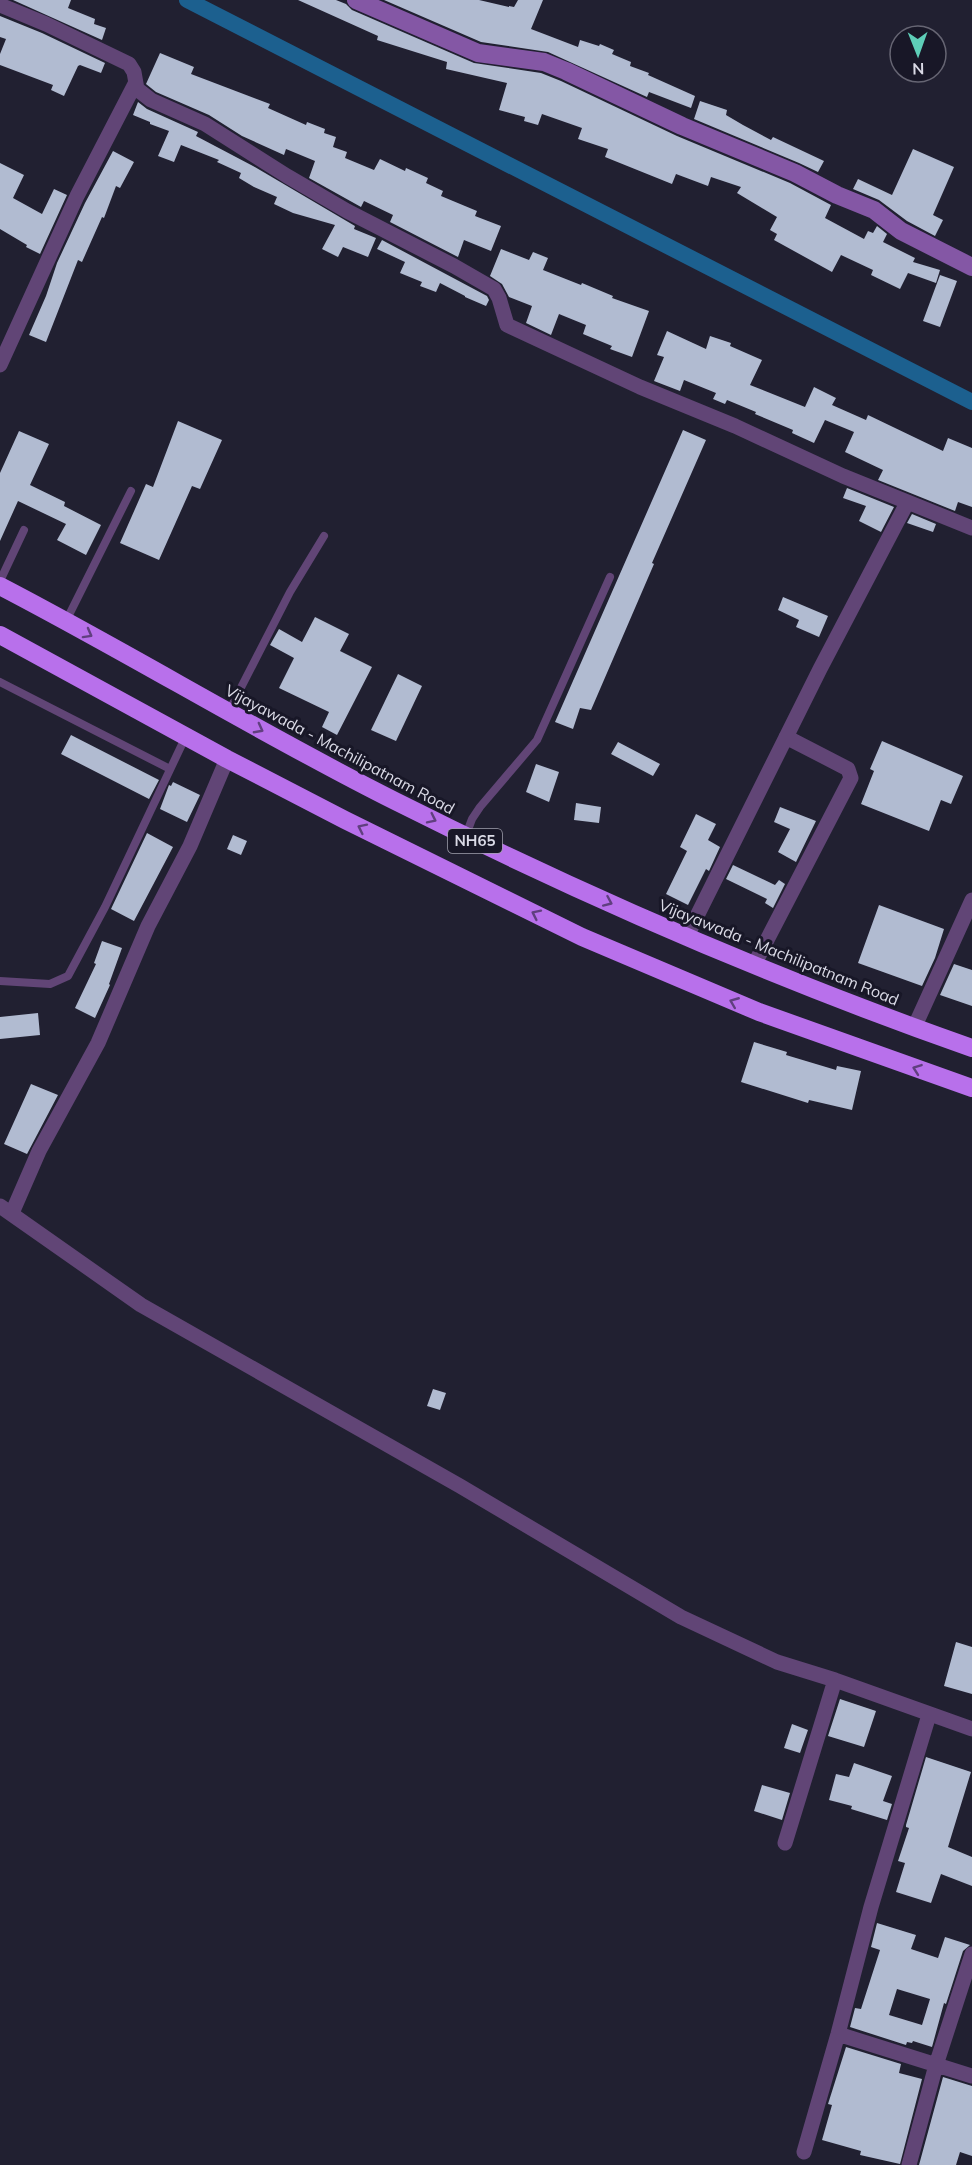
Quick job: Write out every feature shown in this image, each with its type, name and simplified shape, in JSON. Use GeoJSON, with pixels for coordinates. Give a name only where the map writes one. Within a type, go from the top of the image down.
{"type":"FeatureCollection","features":[{"type":"Feature","properties":{"kind":"highway","name":"Vijayawada - Machilipatnam Road"},"geometry":{"type":"LineString","coordinates":[[0,586],[228,712],[465,836],[754,965],[914,1028],[972,1048]]}},
{"type":"Feature","properties":{"kind":"highway","name":"NH65"},"geometry":{"type":"LineString","coordinates":[[0,635],[227,759],[582,937],[759,1012],[972,1088]]}},
{"type":"Feature","properties":{"kind":"street"},"geometry":{"type":"LineString","coordinates":[[356,0],[477,53],[544,62],[566,70],[682,126],[874,210],[901,231],[972,267]]}},
{"type":"Feature","properties":{"kind":"street"},"geometry":{"type":"LineString","coordinates":[[0,5],[46,24],[129,64],[134,72],[137,89],[152,100],[205,124],[346,211],[494,289],[507,325],[640,387],[735,426],[843,476],[972,528]]}},
{"type":"Feature","properties":{"kind":"street"},"geometry":{"type":"LineString","coordinates":[[0,365],[87,175],[135,84]]}},
{"type":"Feature","properties":{"kind":"street"},"geometry":{"type":"LineString","coordinates":[[687,936],[786,737],[907,503]]}},
{"type":"Feature","properties":{"kind":"street"},"geometry":{"type":"LineString","coordinates":[[754,965],[851,778],[848,769],[786,737]]}},
{"type":"Feature","properties":{"kind":"street"},"geometry":{"type":"LineString","coordinates":[[227,759],[190,846],[148,926],[98,1043],[6,1210],[141,1305],[460,1486],[681,1617],[777,1662],[835,1680],[972,1729]]}},
{"type":"Feature","properties":{"kind":"street"},"geometry":{"type":"LineString","coordinates":[[914,1028],[972,900]]}},
{"type":"Feature","properties":{"kind":"street"},"geometry":{"type":"LineString","coordinates":[[785,1844],[835,1680]]}},
{"type":"Feature","properties":{"kind":"street"},"geometry":{"type":"LineString","coordinates":[[804,2152],[871,1907],[929,1715]]}},
{"type":"Feature","properties":{"kind":"street"},"geometry":{"type":"LineString","coordinates":[[909,2165],[936,2065],[972,1954]]}},
{"type":"Feature","properties":{"kind":"street"},"geometry":{"type":"LineString","coordinates":[[838,2034],[972,2076]]}},
{"type":"Feature","properties":{"kind":"lane"},"geometry":{"type":"LineString","coordinates":[[66,621],[131,491]]}},
{"type":"Feature","properties":{"kind":"lane"},"geometry":{"type":"LineString","coordinates":[[0,581],[24,530]]}},
{"type":"Feature","properties":{"kind":"lane"},"geometry":{"type":"LineString","coordinates":[[228,712],[290,592],[324,536]]}},
{"type":"Feature","properties":{"kind":"lane"},"geometry":{"type":"LineString","coordinates":[[465,836],[480,807],[537,740],[609,577]]}},
{"type":"Feature","properties":{"kind":"lane"},"geometry":{"type":"LineString","coordinates":[[0,682],[170,770]]}},
{"type":"Feature","properties":{"kind":"lane"},"geometry":{"type":"LineString","coordinates":[[0,981],[50,984],[68,976],[100,916],[186,736]]}},
{"type":"Feature","properties":{"kind":"building"},"geometry":{"type":"Polygon","coordinates":[[[13,0],[71,0],[68,8],[95,19],[94,24],[106,28],[102,40],[13,0]]]}},
{"type":"Feature","properties":{"kind":"building"},"geometry":{"type":"Polygon","coordinates":[[[298,0],[336,0],[346,4],[352,10],[474,63],[541,73],[561,81],[677,136],[790,183],[831,205],[825,218],[864,239],[868,231],[873,233],[877,226],[887,234],[883,242],[915,258],[913,262],[940,270],[936,283],[908,273],[900,289],[871,275],[873,270],[841,255],[832,272],[774,240],[777,234],[770,230],[777,217],[737,193],[741,187],[711,177],[708,186],[676,174],[672,184],[605,157],[608,149],[578,139],[582,128],[542,114],[538,125],[524,121],[525,117],[499,110],[507,83],[446,69],[447,62],[377,40],[378,36],[298,0]]]}},
{"type":"Feature","properties":{"kind":"building"},"geometry":{"type":"Polygon","coordinates":[[[384,0],[479,0],[514,7],[518,0],[543,0],[531,29],[578,47],[580,40],[599,46],[600,44],[614,50],[612,54],[631,62],[630,66],[695,96],[691,108],[649,92],[647,97],[548,52],[481,42],[384,0]]]}},
{"type":"Feature","properties":{"kind":"building"},"geometry":{"type":"Polygon","coordinates":[[[0,16],[105,63],[101,73],[78,66],[64,96],[51,90],[53,85],[0,65],[0,54],[6,39],[0,37],[0,16]]]}},
{"type":"Feature","properties":{"kind":"building"},"geometry":{"type":"Polygon","coordinates":[[[160,53],[194,67],[191,74],[270,104],[268,108],[306,125],[307,122],[325,129],[324,133],[336,137],[333,147],[347,152],[345,158],[374,170],[380,159],[405,171],[406,168],[428,178],[426,183],[443,191],[441,196],[477,211],[475,216],[501,226],[491,251],[464,240],[458,257],[390,222],[393,215],[364,201],[361,207],[309,178],[315,161],[286,149],[284,155],[242,136],[209,115],[156,92],[146,84],[160,53]]]}},
{"type":"Feature","properties":{"kind":"building"},"geometry":{"type":"Polygon","coordinates":[[[700,101],[727,110],[726,115],[771,140],[773,137],[824,161],[818,172],[694,119],[700,101]]]}},
{"type":"Feature","properties":{"kind":"building"},"geometry":{"type":"Polygon","coordinates":[[[138,102],[147,109],[198,132],[196,136],[253,166],[355,226],[354,229],[376,238],[368,257],[343,247],[338,257],[322,249],[335,225],[293,213],[274,204],[277,197],[239,178],[241,173],[217,162],[219,160],[181,145],[174,162],[158,156],[169,131],[133,115],[138,102]]]}},
{"type":"Feature","properties":{"kind":"building"},"geometry":{"type":"Polygon","coordinates":[[[913,149],[954,167],[933,215],[943,220],[935,236],[907,221],[879,200],[853,189],[858,179],[892,195],[913,149]]]}},
{"type":"Feature","properties":{"kind":"building"},"geometry":{"type":"Polygon","coordinates":[[[113,151],[134,162],[120,188],[116,186],[104,218],[102,217],[82,262],[78,260],[46,342],[29,335],[57,263],[113,151]]]}},
{"type":"Feature","properties":{"kind":"building"},"geometry":{"type":"Polygon","coordinates":[[[0,163],[24,175],[13,198],[42,214],[54,189],[67,195],[40,254],[0,229],[0,163]]]}},
{"type":"Feature","properties":{"kind":"building"},"geometry":{"type":"Polygon","coordinates":[[[382,240],[487,296],[489,300],[486,306],[440,283],[436,292],[420,286],[422,282],[400,273],[405,262],[377,249],[382,240]]]}},
{"type":"Feature","properties":{"kind":"building"},"geometry":{"type":"Polygon","coordinates":[[[501,249],[529,260],[533,252],[548,258],[543,270],[581,285],[582,283],[613,296],[612,298],[649,311],[632,357],[610,349],[612,346],[583,334],[586,325],[559,314],[551,335],[526,323],[532,306],[509,297],[502,284],[490,276],[501,249]]]}},
{"type":"Feature","properties":{"kind":"building"},"geometry":{"type":"Polygon","coordinates":[[[940,275],[957,281],[940,327],[923,321],[940,275]]]}},
{"type":"Feature","properties":{"kind":"building"},"geometry":{"type":"Polygon","coordinates":[[[667,331],[706,349],[710,336],[731,343],[730,346],[762,360],[750,385],[805,407],[814,387],[836,398],[832,405],[866,420],[868,415],[943,451],[948,438],[972,448],[972,507],[958,502],[955,511],[878,480],[883,470],[845,452],[854,432],[825,420],[814,443],[792,433],[793,430],[755,414],[756,412],[727,400],[725,404],[713,399],[716,393],[684,380],[680,391],[654,381],[664,357],[657,355],[667,331]]]}},
{"type":"Feature","properties":{"kind":"building"},"geometry":{"type":"Polygon","coordinates":[[[178,421],[222,440],[200,489],[192,486],[159,560],[120,543],[146,484],[153,487],[178,421]]]}},
{"type":"Feature","properties":{"kind":"building"},"geometry":{"type":"Polygon","coordinates":[[[683,430],[706,440],[591,710],[580,708],[573,729],[555,722],[683,430]]]}},
{"type":"Feature","properties":{"kind":"building"},"geometry":{"type":"Polygon","coordinates":[[[19,431],[49,444],[30,485],[65,502],[64,506],[101,525],[86,555],[57,540],[66,524],[18,501],[0,541],[0,473],[19,431]]]}},
{"type":"Feature","properties":{"kind":"building"},"geometry":{"type":"Polygon","coordinates":[[[847,488],[894,507],[881,532],[859,521],[866,506],[843,498],[847,488]]]}},
{"type":"Feature","properties":{"kind":"building"},"geometry":{"type":"Polygon","coordinates":[[[912,514],[936,524],[933,532],[907,523],[912,514]]]}},
{"type":"Feature","properties":{"kind":"building"},"geometry":{"type":"Polygon","coordinates":[[[783,597],[828,616],[819,637],[796,627],[799,620],[778,610],[783,597]]]}},
{"type":"Feature","properties":{"kind":"building"},"geometry":{"type":"Polygon","coordinates":[[[315,617],[349,634],[340,651],[372,667],[337,735],[322,727],[329,712],[279,688],[294,658],[270,645],[279,629],[302,642],[315,617]]]}},
{"type":"Feature","properties":{"kind":"building"},"geometry":{"type":"Polygon","coordinates":[[[398,674],[422,686],[396,741],[371,730],[398,674]]]}},
{"type":"Feature","properties":{"kind":"building"},"geometry":{"type":"Polygon","coordinates":[[[71,735],[159,780],[149,799],[61,754],[71,735]]]}},
{"type":"Feature","properties":{"kind":"building"},"geometry":{"type":"Polygon","coordinates":[[[882,741],[963,776],[951,804],[941,800],[929,831],[861,804],[874,771],[870,769],[882,741]]]}},
{"type":"Feature","properties":{"kind":"building"},"geometry":{"type":"Polygon","coordinates":[[[618,742],[660,764],[653,776],[611,754],[618,742]]]}},
{"type":"Feature","properties":{"kind":"building"},"geometry":{"type":"Polygon","coordinates":[[[536,764],[559,772],[549,802],[526,792],[536,764]]]}},
{"type":"Feature","properties":{"kind":"building"},"geometry":{"type":"Polygon","coordinates":[[[173,782],[200,795],[187,822],[160,809],[169,785],[171,786],[173,782]]]}},
{"type":"Feature","properties":{"kind":"building"},"geometry":{"type":"Polygon","coordinates":[[[576,803],[601,807],[599,823],[574,820],[576,803]]]}},
{"type":"Feature","properties":{"kind":"building"},"geometry":{"type":"Polygon","coordinates":[[[780,807],[816,821],[796,862],[778,852],[790,829],[774,822],[780,807]]]}},
{"type":"Feature","properties":{"kind":"building"},"geometry":{"type":"Polygon","coordinates":[[[696,814],[716,824],[708,840],[720,847],[709,871],[706,869],[688,905],[666,894],[687,851],[680,847],[696,814]]]}},
{"type":"Feature","properties":{"kind":"building"},"geometry":{"type":"Polygon","coordinates":[[[147,833],[173,847],[134,921],[111,909],[147,833]]]}},
{"type":"Feature","properties":{"kind":"building"},"geometry":{"type":"Polygon","coordinates":[[[233,835],[247,841],[241,855],[227,849],[233,835]]]}},
{"type":"Feature","properties":{"kind":"building"},"geometry":{"type":"Polygon","coordinates":[[[733,865],[775,885],[779,880],[785,884],[773,908],[765,903],[767,899],[726,879],[733,865]]]}},
{"type":"Feature","properties":{"kind":"building"},"geometry":{"type":"Polygon","coordinates":[[[879,905],[944,929],[935,958],[922,986],[858,963],[879,905]]]}},
{"type":"Feature","properties":{"kind":"building"},"geometry":{"type":"Polygon","coordinates":[[[102,941],[122,948],[110,985],[95,1018],[75,1008],[96,964],[94,963],[102,941]]]}},
{"type":"Feature","properties":{"kind":"building"},"geometry":{"type":"Polygon","coordinates":[[[954,964],[972,970],[972,1006],[940,995],[954,964]]]}},
{"type":"Feature","properties":{"kind":"building"},"geometry":{"type":"Polygon","coordinates":[[[38,1013],[40,1035],[0,1039],[0,1017],[38,1013]]]}},
{"type":"Feature","properties":{"kind":"building"},"geometry":{"type":"Polygon","coordinates":[[[754,1042],[787,1052],[786,1055],[836,1070],[837,1066],[861,1071],[852,1110],[809,1100],[808,1103],[741,1082],[754,1042]]]}},
{"type":"Feature","properties":{"kind":"building"},"geometry":{"type":"Polygon","coordinates":[[[31,1084],[58,1095],[27,1154],[4,1144],[31,1084]]]}},
{"type":"Feature","properties":{"kind":"building"},"geometry":{"type":"Polygon","coordinates":[[[433,1389],[446,1393],[440,1410],[427,1406],[433,1389]]]}},
{"type":"Feature","properties":{"kind":"building"},"geometry":{"type":"Polygon","coordinates":[[[956,1642],[972,1647],[972,1694],[944,1686],[956,1642]]]}},
{"type":"Feature","properties":{"kind":"building"},"geometry":{"type":"Polygon","coordinates":[[[840,1699],[876,1711],[864,1747],[828,1736],[840,1699]]]}},
{"type":"Feature","properties":{"kind":"building"},"geometry":{"type":"Polygon","coordinates":[[[792,1724],[808,1730],[800,1753],[784,1748],[792,1724]]]}},
{"type":"Feature","properties":{"kind":"building"},"geometry":{"type":"Polygon","coordinates":[[[926,1757],[971,1772],[948,1847],[972,1857],[972,1886],[941,1874],[931,1903],[896,1892],[905,1863],[898,1861],[909,1828],[906,1825],[926,1757]]]}},
{"type":"Feature","properties":{"kind":"building"},"geometry":{"type":"Polygon","coordinates":[[[854,1763],[892,1776],[883,1801],[892,1804],[887,1820],[851,1809],[852,1806],[829,1800],[836,1774],[849,1777],[854,1763]]]}},
{"type":"Feature","properties":{"kind":"building"},"geometry":{"type":"Polygon","coordinates":[[[762,1785],[790,1793],[782,1820],[754,1811],[762,1785]]]}},
{"type":"Feature","properties":{"kind":"building"},"geometry":{"type":"Polygon","coordinates":[[[877,1923],[916,1935],[911,1949],[938,1958],[945,1937],[970,1945],[963,1951],[946,2004],[944,2003],[932,2047],[913,2041],[912,2043],[907,2042],[906,2045],[850,2027],[855,2008],[861,2009],[880,1950],[871,1947],[877,1923]],[[897,1989],[889,2015],[922,2025],[930,1999],[897,1989]]]}},
{"type":"Feature","properties":{"kind":"building"},"geometry":{"type":"Polygon","coordinates":[[[846,2047],[901,2064],[899,2073],[922,2079],[900,2164],[860,2155],[861,2151],[822,2140],[832,2105],[828,2104],[846,2047]]]}},
{"type":"Feature","properties":{"kind":"building"},"geometry":{"type":"Polygon","coordinates":[[[943,2077],[972,2086],[972,2156],[960,2152],[956,2165],[919,2165],[943,2077]]]}},
{"type":"Feature","properties":{"kind":"waterway"},"geometry":{"type":"LineString","coordinates":[[187,0],[972,402]]}}]}
